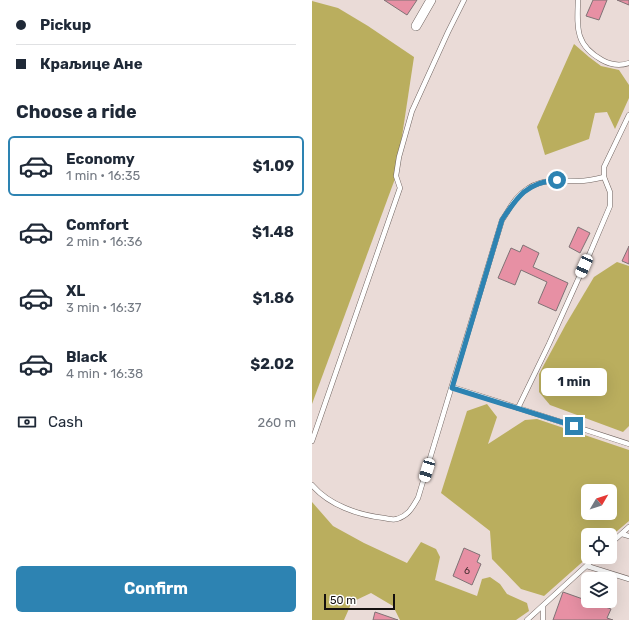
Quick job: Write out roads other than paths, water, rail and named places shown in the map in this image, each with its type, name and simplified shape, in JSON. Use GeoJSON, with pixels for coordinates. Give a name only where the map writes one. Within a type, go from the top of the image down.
{"type":"FeatureCollection","features":[{"type":"Feature","properties":{"kind":"street"},"geometry":{"type":"LineString","coordinates":[[416,26],[431,0]]}},
{"type":"Feature","properties":{"kind":"lane"},"geometry":{"type":"LineString","coordinates":[[312,441],[400,188],[396,176],[399,156],[412,111],[464,0]]}},
{"type":"Feature","properties":{"kind":"lane"},"geometry":{"type":"LineString","coordinates":[[578,0],[577,25],[581,40],[586,49],[607,63],[621,65],[629,62]]}},
{"type":"Feature","properties":{"kind":"lane"},"geometry":{"type":"LineString","coordinates":[[518,408],[549,344],[610,206],[610,192],[604,177],[604,167],[629,115]]}},
{"type":"Feature","properties":{"kind":"lane"},"geometry":{"type":"LineString","coordinates":[[312,485],[320,494],[345,509],[377,517],[396,519],[410,512],[418,498],[502,220],[516,199],[524,191],[546,180],[580,181],[604,177]]}},
{"type":"Feature","properties":{"kind":"lane"},"geometry":{"type":"LineString","coordinates":[[452,388],[629,444]]}},
{"type":"Feature","properties":{"kind":"lane"},"geometry":{"type":"LineString","coordinates":[[617,538],[629,527]]}},
{"type":"Feature","properties":{"kind":"lane"},"geometry":{"type":"LineString","coordinates":[[622,534],[629,536]]}},
{"type":"Feature","properties":{"kind":"lane"},"geometry":{"type":"LineString","coordinates":[[527,620],[587,566],[629,579]]}},
{"type":"Feature","properties":{"kind":"lane"},"geometry":{"type":"LineString","coordinates":[[543,606],[543,620]]}}]}
